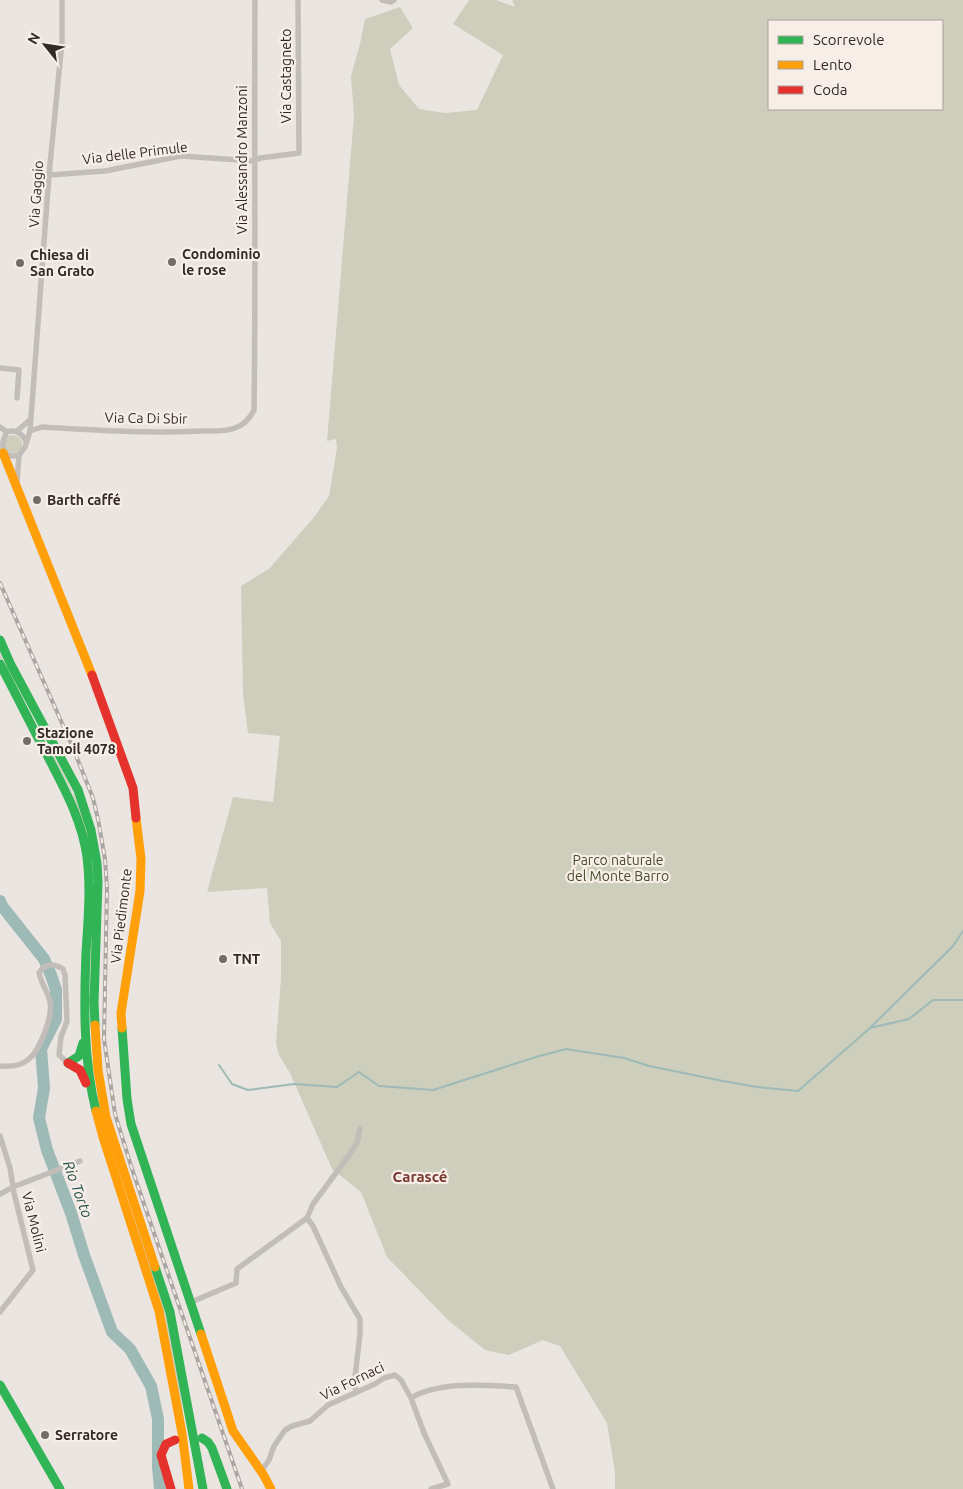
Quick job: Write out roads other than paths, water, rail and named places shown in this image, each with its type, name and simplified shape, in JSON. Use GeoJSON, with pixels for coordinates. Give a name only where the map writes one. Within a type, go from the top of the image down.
{"type":"FeatureCollection","features":[{"type":"Feature","properties":{"kind":"main road","name":"Via Piedimonte"},"geometry":{"type":"LineString","coordinates":[[4,453],[83,650],[133,788],[141,859],[139,899],[121,1013],[127,1099],[131,1124],[189,1303]]}},
{"type":"Feature","properties":{"kind":"main road"},"geometry":{"type":"LineString","coordinates":[[0,640],[11,665],[78,790],[95,846],[98,882],[94,1002],[98,1070],[106,1117],[170,1312],[203,1488]]}},
{"type":"Feature","properties":{"kind":"main road"},"geometry":{"type":"LineString","coordinates":[[0,664],[74,805],[83,838],[87,857],[89,892],[85,1028],[87,1057],[94,1102],[103,1137],[159,1311],[179,1415],[189,1489]]}},
{"type":"Feature","properties":{"kind":"main road"},"geometry":{"type":"LineString","coordinates":[[68,1063],[76,1060],[80,1055],[85,1028]]}},
{"type":"Feature","properties":{"kind":"main road"},"geometry":{"type":"LineString","coordinates":[[68,1063],[80,1069],[84,1074],[87,1088],[94,1102]]}},
{"type":"Feature","properties":{"kind":"main road"},"geometry":{"type":"LineString","coordinates":[[189,1303],[233,1431],[243,1448],[262,1470],[271,1489]]}},
{"type":"Feature","properties":{"kind":"main road"},"geometry":{"type":"LineString","coordinates":[[0,1384],[60,1489]]}},
{"type":"Feature","properties":{"kind":"main road"},"geometry":{"type":"LineString","coordinates":[[202,1438],[212,1448],[227,1489]]}},
{"type":"Feature","properties":{"kind":"main road"},"geometry":{"type":"LineString","coordinates":[[171,1489],[162,1455],[166,1444],[175,1440]]}},
{"type":"Feature","properties":{"kind":"street","name":"Via Gaggio"},"geometry":{"type":"LineString","coordinates":[[26,441],[30,431],[31,420],[49,175],[62,42],[62,0]]}},
{"type":"Feature","properties":{"kind":"street","name":"Via Alessandro Manzoni"},"geometry":{"type":"LineString","coordinates":[[254,410],[256,280],[254,161],[255,0]]}},
{"type":"Feature","properties":{"kind":"street","name":"Via Castagneto"},"geometry":{"type":"LineString","coordinates":[[298,0],[298,153]]}},
{"type":"Feature","properties":{"kind":"street"},"geometry":{"type":"LineString","coordinates":[[382,0],[391,2],[394,0]]}},
{"type":"Feature","properties":{"kind":"street","name":"Via delle Primule"},"geometry":{"type":"LineString","coordinates":[[49,175],[105,171],[181,156],[254,161],[260,158],[298,153]]}},
{"type":"Feature","properties":{"kind":"street"},"geometry":{"type":"LineString","coordinates":[[0,368],[19,370],[17,398]]}},
{"type":"Feature","properties":{"kind":"street","name":"Via Ca Di Sbir"},"geometry":{"type":"LineString","coordinates":[[30,431],[42,427],[177,432],[226,430],[236,428],[244,423],[250,418],[254,410]]}},
{"type":"Feature","properties":{"kind":"street"},"geometry":{"type":"LineString","coordinates":[[0,427],[7,432],[17,431],[31,420]]}},
{"type":"Feature","properties":{"kind":"street"},"geometry":{"type":"LineString","coordinates":[[7,432],[1,440],[1,448],[4,453],[14,456],[19,455],[25,448],[26,441],[17,431]]}},
{"type":"Feature","properties":{"kind":"street","name":"Via Piedimonte"},"geometry":{"type":"LineString","coordinates":[[16,484],[19,455]]}},
{"type":"Feature","properties":{"kind":"street"},"geometry":{"type":"LineString","coordinates":[[0,1066],[14,1066],[29,1059],[35,1053],[51,1010],[50,1002],[39,973],[42,968],[51,964],[55,964],[63,969],[65,975],[67,1020],[59,1055],[68,1063]]}},
{"type":"Feature","properties":{"kind":"street"},"geometry":{"type":"LineString","coordinates":[[189,1303],[236,1283],[237,1269],[307,1218],[313,1204],[357,1143],[360,1128]]}},
{"type":"Feature","properties":{"kind":"street","name":"Via Molini"},"geometry":{"type":"LineString","coordinates":[[0,1136],[10,1168],[32,1270],[0,1312]]}},
{"type":"Feature","properties":{"kind":"street","name":"Via Molini"},"geometry":{"type":"LineString","coordinates":[[0,1194],[13,1187],[80,1161]]}},
{"type":"Feature","properties":{"kind":"street"},"geometry":{"type":"LineString","coordinates":[[307,1218],[313,1226],[341,1287],[360,1319],[354,1386],[357,1392]]}},
{"type":"Feature","properties":{"kind":"street","name":"Via Fornaci"},"geometry":{"type":"LineString","coordinates":[[262,1470],[269,1460],[274,1446],[285,1430],[310,1421],[328,1405],[384,1378],[395,1375],[401,1380],[411,1398]]}},
{"type":"Feature","properties":{"kind":"street"},"geometry":{"type":"LineString","coordinates":[[431,1489],[448,1484],[424,1433],[411,1398],[420,1392],[467,1384],[516,1387],[553,1489]]}},
{"type":"Feature","properties":{"kind":"waterway","name":"Rio Torto"},"geometry":{"type":"LineString","coordinates":[[0,901],[44,959],[56,990],[56,1019],[41,1049],[44,1088],[39,1118],[47,1150],[112,1332],[130,1349],[151,1386],[158,1419],[160,1489]]}},
{"type":"Feature","properties":{"kind":"waterway"},"geometry":{"type":"LineString","coordinates":[[219,1065],[232,1084],[248,1090],[294,1084],[337,1087],[359,1072],[379,1086],[433,1090],[566,1049],[624,1058],[649,1066],[723,1081],[798,1091],[870,1028],[953,946],[963,931]]}},
{"type":"Feature","properties":{"kind":"waterway"},"geometry":{"type":"LineString","coordinates":[[870,1028],[909,1019],[933,1000],[963,1000]]}},
{"type":"Feature","properties":{"kind":"railway"},"geometry":{"type":"LineString","coordinates":[[0,583],[93,798],[105,859],[107,887],[104,1039],[115,1114],[132,1169],[242,1489]]}},
{"type":"Feature","properties":{"kind":"place","name":"Condominio le rose"},"geometry":{"type":"Point","coordinates":[172,262]}},
{"type":"Feature","properties":{"kind":"place","name":"Chiesa di San Grato"},"geometry":{"type":"Point","coordinates":[20,263]}},
{"type":"Feature","properties":{"kind":"place","name":"Barth caffé"},"geometry":{"type":"Point","coordinates":[37,500]}},
{"type":"Feature","properties":{"kind":"place","name":"Stazione Tamoil 4078"},"geometry":{"type":"Point","coordinates":[27,741]}},
{"type":"Feature","properties":{"kind":"place","name":"TNT"},"geometry":{"type":"Point","coordinates":[223,959]}},
{"type":"Feature","properties":{"kind":"place","name":"Serratore"},"geometry":{"type":"Point","coordinates":[45,1435]}},
{"type":"Feature","properties":{"kind":"district","name":"Carascé"},"geometry":{"type":"Point","coordinates":[420,1176]}},
{"type":"Feature","properties":{"kind":"park label","name":"Parco naturale del Monte Barro"},"geometry":{"type":"Point","coordinates":[618,868]}}]}
